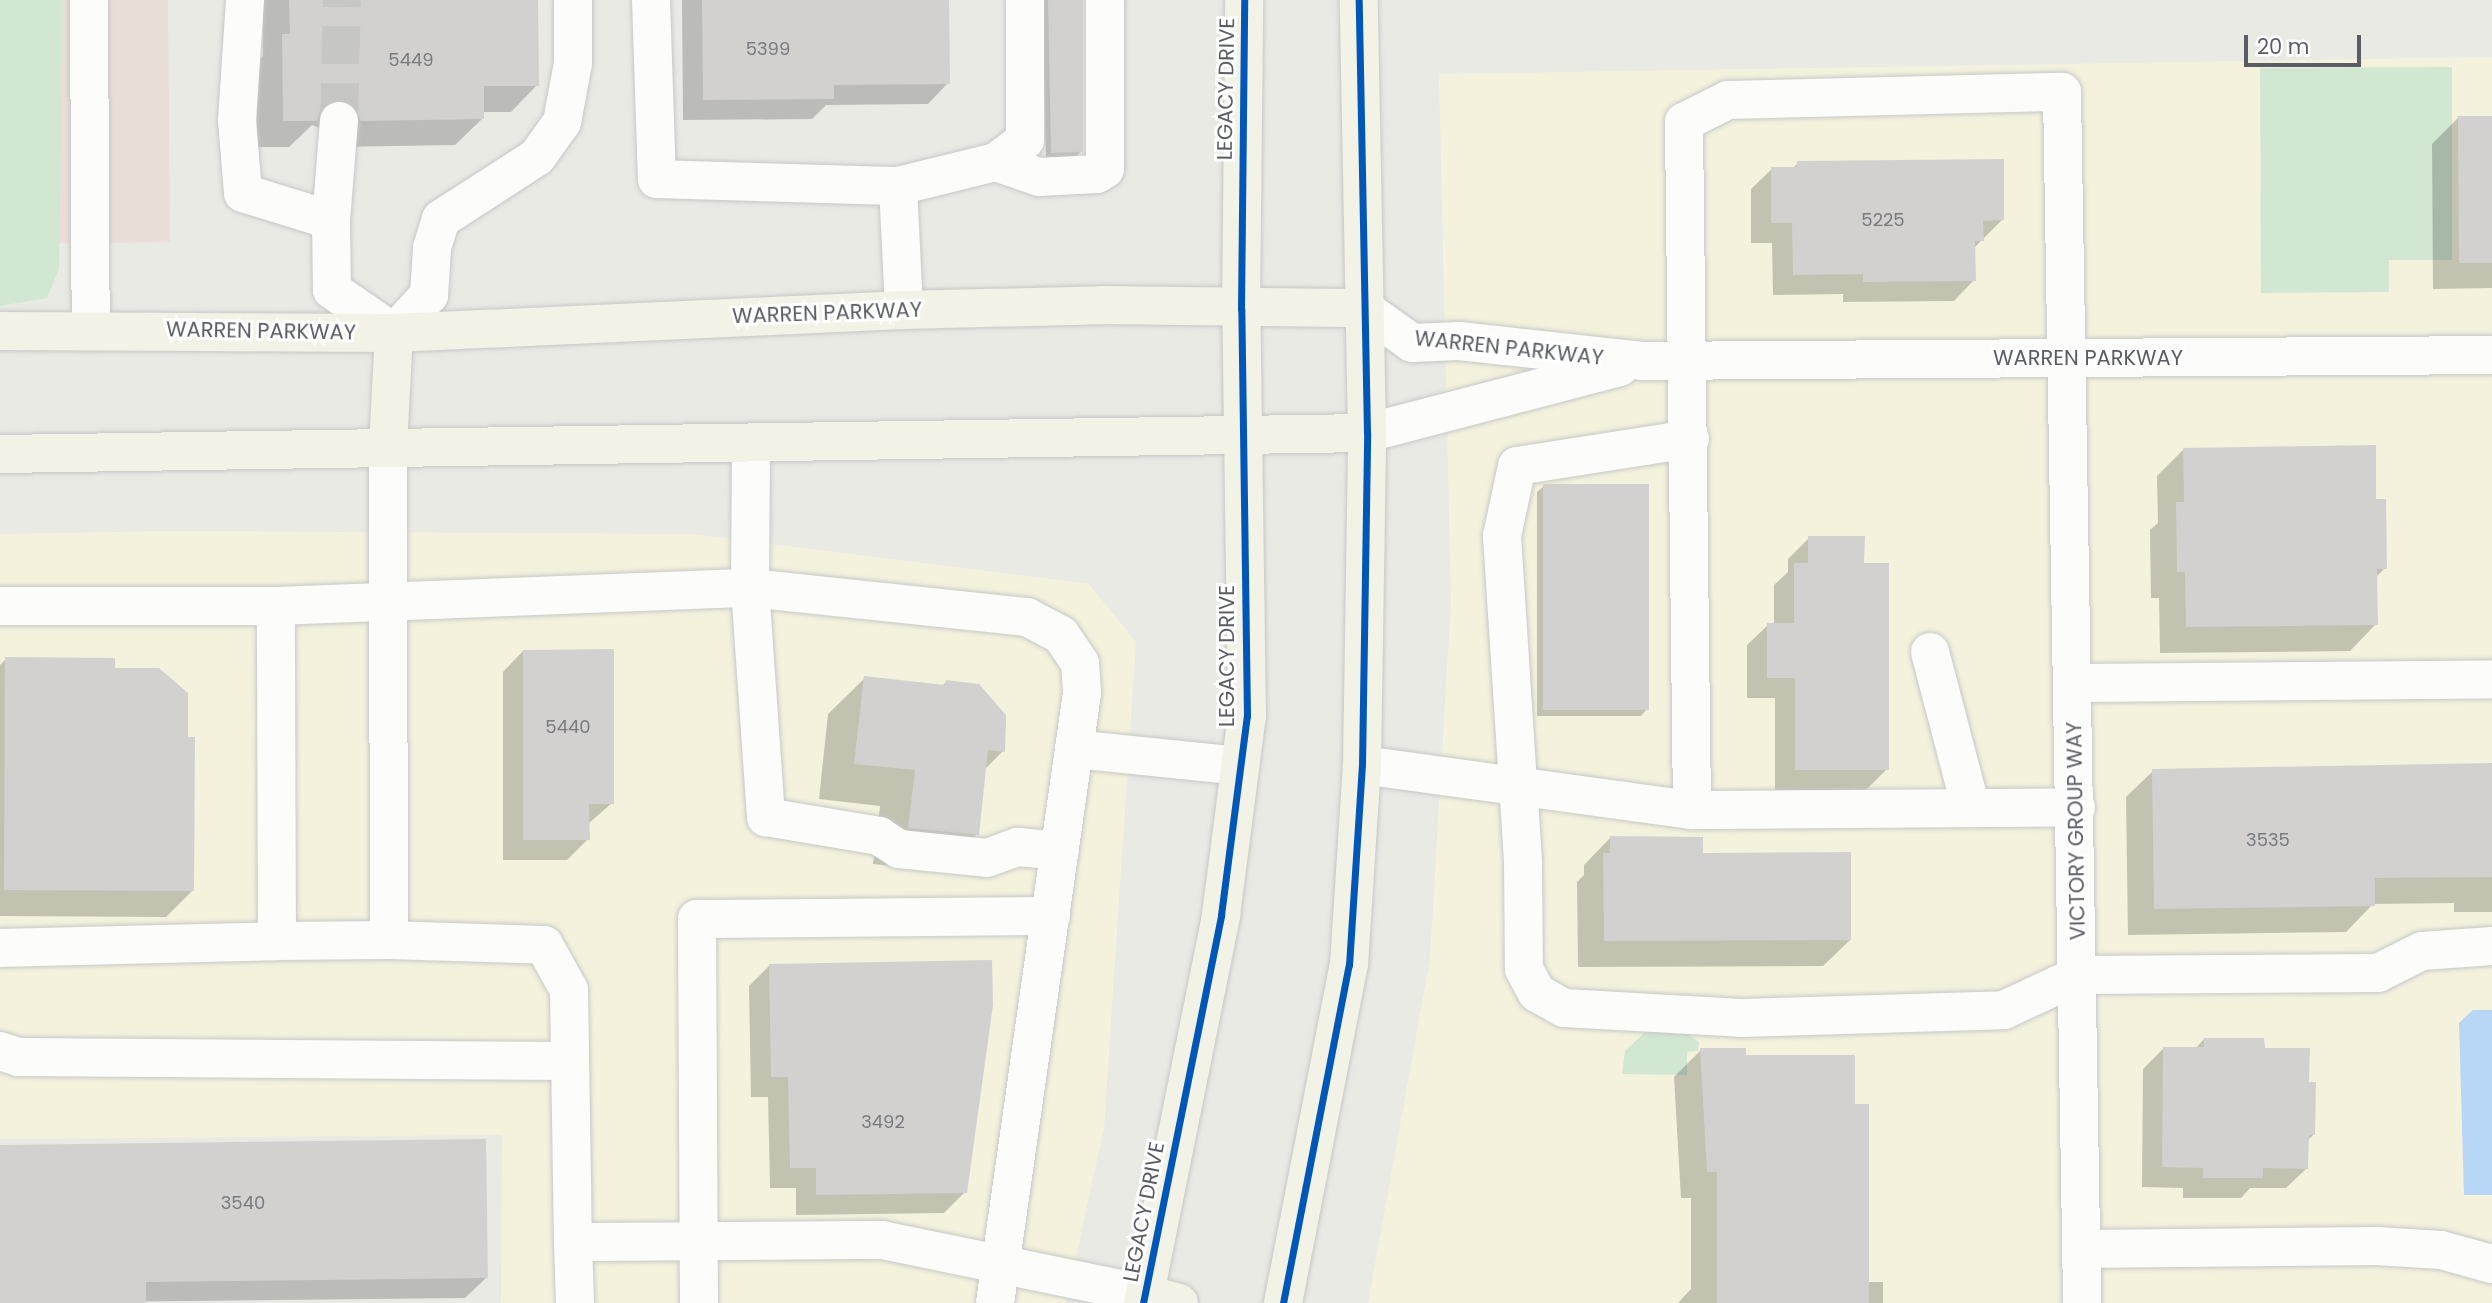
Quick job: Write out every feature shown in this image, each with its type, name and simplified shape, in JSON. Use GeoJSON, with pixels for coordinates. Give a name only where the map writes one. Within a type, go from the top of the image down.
{"type":"FeatureCollection","features":[{"type":"Feature","properties":{"kind":"main road","name":"LEGACY DRIVE"},"geometry":{"type":"LineString","coordinates":[[1156,1300],[1221,915],[1247,716],[1241,309],[1244,0]]}},
{"type":"Feature","properties":{"kind":"main road"},"geometry":{"type":"LineString","coordinates":[[1283,1303],[1349,965],[1362,765],[1367,433],[1359,0]]}},
{"type":"Feature","properties":{"kind":"main road","name":"WARREN PARKWAY"},"geometry":{"type":"LineString","coordinates":[[0,331],[394,333],[904,310],[1102,305],[1241,309],[1363,308]]}},
{"type":"Feature","properties":{"kind":"main road"},"geometry":{"type":"LineString","coordinates":[[388,447],[394,333]]}},
{"type":"Feature","properties":{"kind":"main road","name":"WARREN PARKWAY"},"geometry":{"type":"LineString","coordinates":[[0,454],[388,447],[751,446],[1367,433]]}},
{"type":"Feature","properties":{"kind":"lane"},"geometry":{"type":"LineString","coordinates":[[89,0],[91,330]]}},
{"type":"Feature","properties":{"kind":"lane"},"geometry":{"type":"LineString","coordinates":[[246,0],[237,121],[243,193],[331,219]]}},
{"type":"Feature","properties":{"kind":"lane"},"geometry":{"type":"LineString","coordinates":[[339,121],[331,219],[332,290],[394,333],[429,295],[432,248],[441,219],[537,157],[562,122],[573,63],[573,0]]}},
{"type":"Feature","properties":{"kind":"lane"},"geometry":{"type":"LineString","coordinates":[[651,0],[657,179],[898,186],[996,162],[1026,140],[1025,0]]}},
{"type":"Feature","properties":{"kind":"lane"},"geometry":{"type":"LineString","coordinates":[[996,162],[1039,177],[1097,174],[1105,169],[1105,0]]}},
{"type":"Feature","properties":{"kind":"lane","name":"VICTORY GROUP WAY"},"geometry":{"type":"LineString","coordinates":[[1689,360],[1684,122],[1728,100],[2062,92],[2070,359],[2081,1303]]}},
{"type":"Feature","properties":{"kind":"lane"},"geometry":{"type":"LineString","coordinates":[[898,186],[904,310]]}},
{"type":"Feature","properties":{"kind":"lane","name":"WARREN PARKWAY"},"geometry":{"type":"LineString","coordinates":[[1363,308],[1412,343],[1459,341],[1642,361],[2492,355]]}},
{"type":"Feature","properties":{"kind":"lane"},"geometry":{"type":"LineString","coordinates":[[1689,360],[1692,810]]}},
{"type":"Feature","properties":{"kind":"lane","name":"WARREN PARKWAY"},"geometry":{"type":"LineString","coordinates":[[1367,433],[1642,361]]}},
{"type":"Feature","properties":{"kind":"lane"},"geometry":{"type":"LineString","coordinates":[[1690,439],[1517,466],[1502,536],[1518,789],[1524,969],[1537,993],[1564,1008],[1741,1018],[2004,1010],[2079,975],[2378,973],[2422,951],[2492,946]]}},
{"type":"Feature","properties":{"kind":"lane"},"geometry":{"type":"LineString","coordinates":[[751,446],[750,589],[766,817],[879,836],[899,849],[987,858],[1017,847],[1060,851]]}},
{"type":"Feature","properties":{"kind":"lane"},"geometry":{"type":"LineString","coordinates":[[388,447],[389,940]]}},
{"type":"Feature","properties":{"kind":"lane"},"geometry":{"type":"LineString","coordinates":[[0,606],[389,604],[750,589],[1017,616],[1050,626],[1068,642],[1082,673],[1060,851],[995,1303]]}},
{"type":"Feature","properties":{"kind":"lane"},"geometry":{"type":"LineString","coordinates":[[276,606],[277,941]]}},
{"type":"Feature","properties":{"kind":"lane"},"geometry":{"type":"LineString","coordinates":[[1930,652],[1971,808]]}},
{"type":"Feature","properties":{"kind":"lane"},"geometry":{"type":"LineString","coordinates":[[2074,682],[2492,679]]}},
{"type":"Feature","properties":{"kind":"lane"},"geometry":{"type":"LineString","coordinates":[[1074,749],[1240,766]]}},
{"type":"Feature","properties":{"kind":"lane"},"geometry":{"type":"LineString","coordinates":[[1362,765],[1518,789],[1692,810],[2076,807]]}},
{"type":"Feature","properties":{"kind":"lane"},"geometry":{"type":"LineString","coordinates":[[699,1303],[701,1240],[697,919],[1051,916]]}},
{"type":"Feature","properties":{"kind":"lane"},"geometry":{"type":"LineString","coordinates":[[0,948],[389,940],[544,946],[569,990],[575,1303]]}},
{"type":"Feature","properties":{"kind":"lane"},"geometry":{"type":"LineString","coordinates":[[0,1051],[18,1057],[570,1061]]}},
{"type":"Feature","properties":{"kind":"lane"},"geometry":{"type":"LineString","coordinates":[[573,1242],[882,1240],[1002,1264],[1156,1300]]}},
{"type":"Feature","properties":{"kind":"lane"},"geometry":{"type":"LineString","coordinates":[[2082,1249],[2376,1246],[2441,1250],[2492,1265]]}},
{"type":"Feature","properties":{"kind":"shaded area"},"geometry":{"type":"Polygon","coordinates":[[[0,0],[168,0],[170,242],[0,244],[0,0]]]}},
{"type":"Feature","properties":{"kind":"shaded area"},"geometry":{"type":"Polygon","coordinates":[[[2492,57],[2492,1303],[1368,1303],[1430,959],[1451,602],[1439,74],[2492,57]]]}},
{"type":"Feature","properties":{"kind":"shaded area"},"geometry":{"type":"Polygon","coordinates":[[[175,531],[691,534],[1089,584],[1136,642],[1104,1128],[1066,1303],[501,1303],[502,1135],[0,1139],[0,534],[175,531]]]}},
{"type":"Feature","properties":{"kind":"green space"},"geometry":{"type":"Polygon","coordinates":[[[0,0],[63,0],[59,269],[47,298],[0,306],[0,0]]]}},
{"type":"Feature","properties":{"kind":"green space"},"geometry":{"type":"Polygon","coordinates":[[[2452,67],[2452,260],[2389,260],[2389,292],[2261,293],[2260,68],[2452,67]]]}},
{"type":"Feature","properties":{"kind":"green space"},"geometry":{"type":"Polygon","coordinates":[[[1647,1030],[1682,1030],[1699,1042],[1698,1051],[1687,1052],[1687,1075],[1622,1074],[1625,1051],[1647,1030]]]}},
{"type":"Feature","properties":{"kind":"water"},"geometry":{"type":"Polygon","coordinates":[[[2473,1010],[2492,1010],[2492,1195],[2464,1195],[2459,1023],[2473,1010]]]}},
{"type":"Feature","properties":{"kind":"building"},"geometry":{"type":"Polygon","coordinates":[[[289,0],[538,0],[539,86],[484,86],[484,119],[361,121],[352,103],[340,99],[321,108],[317,121],[283,121],[282,34],[290,34],[289,0]]]}},
{"type":"Feature","properties":{"kind":"building"},"geometry":{"type":"Polygon","coordinates":[[[702,0],[949,0],[950,84],[834,85],[834,99],[703,100],[702,0]]]}},
{"type":"Feature","properties":{"kind":"building"},"geometry":{"type":"Polygon","coordinates":[[[1048,0],[1083,0],[1083,152],[1051,153],[1048,0]]]}},
{"type":"Feature","properties":{"kind":"building"},"geometry":{"type":"Polygon","coordinates":[[[2458,116],[2492,116],[2492,263],[2459,263],[2458,116]]]}},
{"type":"Feature","properties":{"kind":"building"},"geometry":{"type":"Polygon","coordinates":[[[2004,159],[2004,220],[1983,221],[1984,241],[1975,241],[1976,281],[1863,282],[1863,274],[1793,275],[1792,223],[1771,223],[1771,167],[1797,167],[1797,161],[2004,159]]]}},
{"type":"Feature","properties":{"kind":"building"},"geometry":{"type":"Polygon","coordinates":[[[2376,445],[2376,499],[2386,499],[2387,569],[2377,569],[2378,625],[2186,627],[2185,572],[2177,572],[2176,502],[2184,502],[2183,448],[2376,445]]]}},
{"type":"Feature","properties":{"kind":"building"},"geometry":{"type":"Polygon","coordinates":[[[1543,484],[1649,484],[1649,710],[1543,710],[1543,484]]]}},
{"type":"Feature","properties":{"kind":"building"},"geometry":{"type":"Polygon","coordinates":[[[1808,536],[1865,536],[1864,563],[1889,563],[1889,770],[1795,770],[1795,678],[1767,678],[1767,623],[1794,623],[1794,563],[1808,563],[1808,536]]]}},
{"type":"Feature","properties":{"kind":"building"},"geometry":{"type":"Polygon","coordinates":[[[614,649],[614,804],[589,804],[590,840],[523,840],[523,650],[614,649]]]}},
{"type":"Feature","properties":{"kind":"building"},"geometry":{"type":"Polygon","coordinates":[[[5,657],[115,658],[115,668],[159,668],[188,693],[188,737],[195,737],[194,891],[4,890],[5,657]]]}},
{"type":"Feature","properties":{"kind":"building"},"geometry":{"type":"Polygon","coordinates":[[[864,676],[945,685],[946,680],[979,684],[1006,715],[1005,752],[988,750],[979,835],[908,828],[915,770],[854,764],[864,676]]]}},
{"type":"Feature","properties":{"kind":"building"},"geometry":{"type":"Polygon","coordinates":[[[2492,763],[2492,877],[2375,878],[2375,906],[2154,909],[2152,769],[2492,763]]]}},
{"type":"Feature","properties":{"kind":"building"},"geometry":{"type":"Polygon","coordinates":[[[1610,836],[1703,837],[1703,853],[1851,852],[1851,940],[1604,941],[1603,853],[1610,853],[1610,836]]]}},
{"type":"Feature","properties":{"kind":"building"},"geometry":{"type":"Polygon","coordinates":[[[992,960],[993,1005],[967,1193],[816,1195],[816,1168],[790,1168],[788,1077],[771,1077],[769,964],[992,960]]]}},
{"type":"Feature","properties":{"kind":"building"},"geometry":{"type":"Polygon","coordinates":[[[2204,1038],[2264,1038],[2265,1048],[2310,1048],[2309,1082],[2316,1082],[2315,1135],[2309,1135],[2308,1169],[2263,1168],[2263,1178],[2203,1178],[2203,1168],[2162,1167],[2163,1047],[2204,1047],[2204,1038]]]}},
{"type":"Feature","properties":{"kind":"building"},"geometry":{"type":"Polygon","coordinates":[[[1700,1048],[1746,1048],[1746,1055],[1855,1055],[1855,1104],[1869,1104],[1869,1303],[1717,1303],[1717,1172],[1707,1172],[1700,1048]]]}},
{"type":"Feature","properties":{"kind":"building"},"geometry":{"type":"Polygon","coordinates":[[[486,1139],[488,1278],[146,1282],[146,1303],[0,1303],[0,1145],[486,1139]]]}},
{"type":"Feature","properties":{"kind":"tunnel"},"geometry":{"type":"LineString","coordinates":[[339,121],[342,0]]}},
{"type":"Feature","properties":{"kind":"cycle path"},"geometry":{"type":"LineString","coordinates":[[1143,1303],[1221,915],[1247,716],[1241,309],[1244,0]]}},
{"type":"Feature","properties":{"kind":"cycle path"},"geometry":{"type":"LineString","coordinates":[[1283,1303],[1349,965],[1362,765],[1367,433],[1359,0]]}}]}
